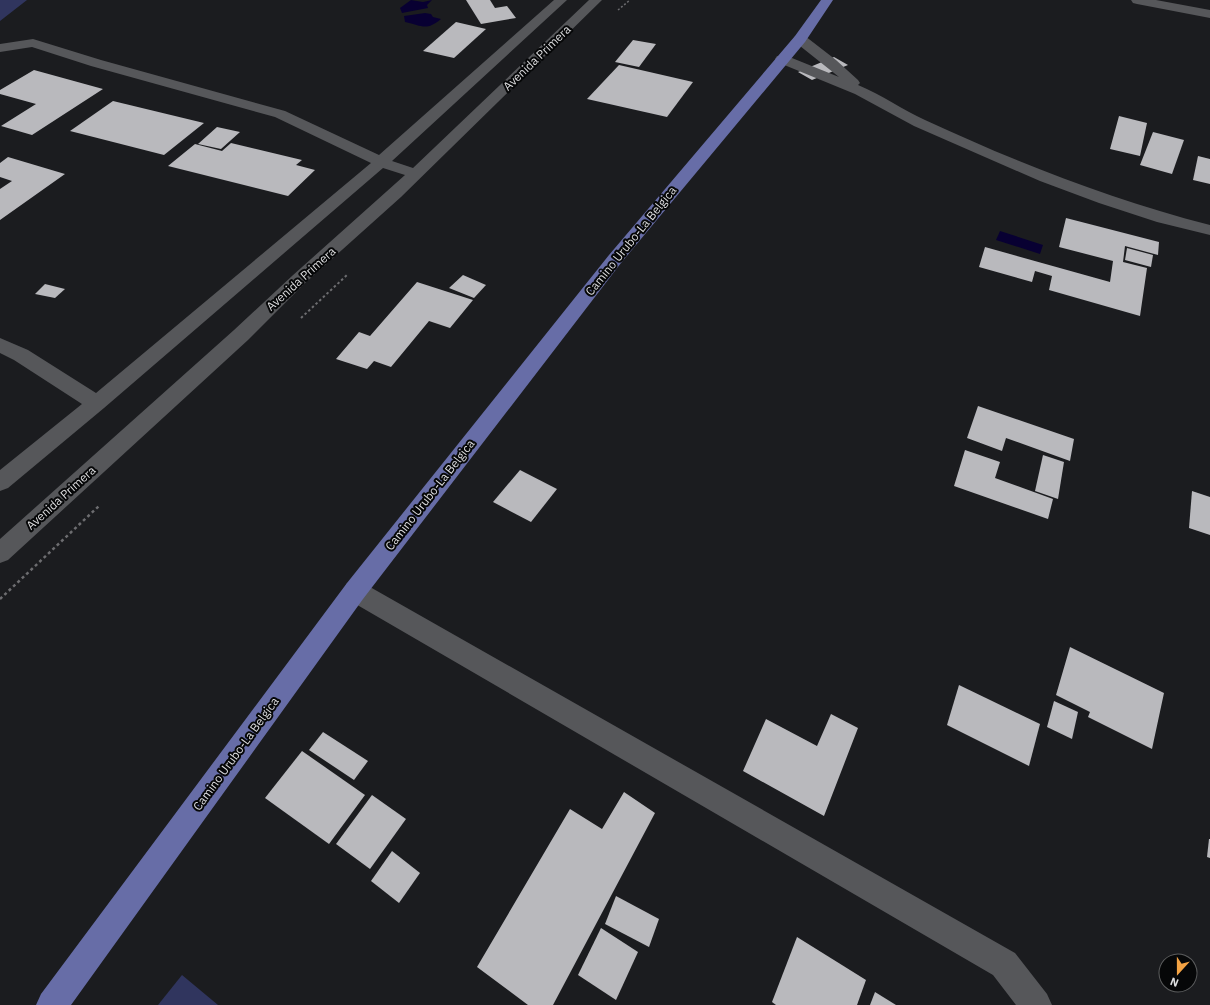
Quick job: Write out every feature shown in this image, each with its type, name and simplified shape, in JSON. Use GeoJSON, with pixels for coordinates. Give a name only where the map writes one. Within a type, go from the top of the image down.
{"type":"FeatureCollection","features":[{"type":"Feature","properties":{"kind":"main road","name":"Camino Urubo-La Belgica"},"geometry":{"type":"LineString","coordinates":[[52,1005],[355,591],[615,259],[800,39],[827,0]]}},
{"type":"Feature","properties":{"kind":"street"},"geometry":{"type":"LineString","coordinates":[[0,482],[97,403],[381,162],[561,0]]}},
{"type":"Feature","properties":{"kind":"street","name":"Avenida Primera"},"geometry":{"type":"LineString","coordinates":[[0,553],[235,340],[298,280],[363,225],[596,0]]}},
{"type":"Feature","properties":{"kind":"street"},"geometry":{"type":"LineString","coordinates":[[1137,0],[1210,14]]}},
{"type":"Feature","properties":{"kind":"street"},"geometry":{"type":"LineString","coordinates":[[800,39],[845,75],[860,91]]}},
{"type":"Feature","properties":{"kind":"street"},"geometry":{"type":"LineString","coordinates":[[0,48],[33,43],[96,63],[280,114],[381,162],[416,174]]}},
{"type":"Feature","properties":{"kind":"street"},"geometry":{"type":"LineString","coordinates":[[782,59],[860,91],[919,123],[1046,178],[1105,200],[1163,218],[1210,230]]}},
{"type":"Feature","properties":{"kind":"street"},"geometry":{"type":"LineString","coordinates":[[0,345],[21,355],[97,403]]}},
{"type":"Feature","properties":{"kind":"street"},"geometry":{"type":"LineString","coordinates":[[355,591],[1004,964],[1036,1005]]}},
{"type":"Feature","properties":{"kind":"shaded area"},"geometry":{"type":"Polygon","coordinates":[[[0,0],[27,0],[0,21],[0,0]]]}},
{"type":"Feature","properties":{"kind":"shaded area"},"geometry":{"type":"Polygon","coordinates":[[[411,0],[423,2],[432,0],[427,5],[428,8],[402,13],[400,8],[411,0]]]}},
{"type":"Feature","properties":{"kind":"shaded area"},"geometry":{"type":"Polygon","coordinates":[[[425,13],[441,19],[428,26],[420,26],[405,22],[404,16],[425,13]]]}},
{"type":"Feature","properties":{"kind":"shaded area"},"geometry":{"type":"Polygon","coordinates":[[[1000,231],[1043,245],[1040,254],[996,240],[1000,231]]]}},
{"type":"Feature","properties":{"kind":"shaded area"},"geometry":{"type":"Polygon","coordinates":[[[182,975],[218,1005],[158,1005],[182,975]]]}},
{"type":"Feature","properties":{"kind":"building"},"geometry":{"type":"Polygon","coordinates":[[[466,0],[490,0],[495,8],[507,6],[516,18],[481,24],[466,0]]]}},
{"type":"Feature","properties":{"kind":"building"},"geometry":{"type":"Polygon","coordinates":[[[456,22],[486,29],[454,58],[423,51],[456,22]]]}},
{"type":"Feature","properties":{"kind":"building"},"geometry":{"type":"Polygon","coordinates":[[[633,40],[656,44],[639,67],[615,62],[633,40]]]}},
{"type":"Feature","properties":{"kind":"building"},"geometry":{"type":"Polygon","coordinates":[[[834,57],[848,65],[812,80],[798,72],[834,57]]]}},
{"type":"Feature","properties":{"kind":"building"},"geometry":{"type":"Polygon","coordinates":[[[619,65],[693,82],[667,117],[587,99],[619,65]]]}},
{"type":"Feature","properties":{"kind":"building"},"geometry":{"type":"Polygon","coordinates":[[[34,70],[103,89],[32,135],[1,126],[36,104],[0,94],[0,90],[34,70]]]}},
{"type":"Feature","properties":{"kind":"building"},"geometry":{"type":"Polygon","coordinates":[[[113,101],[204,123],[164,155],[70,131],[113,101]]]}},
{"type":"Feature","properties":{"kind":"building"},"geometry":{"type":"Polygon","coordinates":[[[1119,116],[1147,123],[1140,156],[1110,149],[1119,116]]]}},
{"type":"Feature","properties":{"kind":"building"},"geometry":{"type":"Polygon","coordinates":[[[217,127],[240,132],[221,149],[198,144],[217,127]]]}},
{"type":"Feature","properties":{"kind":"building"},"geometry":{"type":"Polygon","coordinates":[[[1153,132],[1184,140],[1172,174],[1140,165],[1153,132]]]}},
{"type":"Feature","properties":{"kind":"building"},"geometry":{"type":"Polygon","coordinates":[[[231,143],[302,160],[296,165],[315,170],[288,196],[168,166],[195,144],[222,151],[231,143]]]}},
{"type":"Feature","properties":{"kind":"building"},"geometry":{"type":"Polygon","coordinates":[[[1198,156],[1210,159],[1210,184],[1193,180],[1198,156]]]}},
{"type":"Feature","properties":{"kind":"building"},"geometry":{"type":"Polygon","coordinates":[[[8,157],[65,174],[0,220],[0,189],[12,181],[0,177],[0,163],[8,157]]]}},
{"type":"Feature","properties":{"kind":"building"},"geometry":{"type":"Polygon","coordinates":[[[1066,218],[1159,242],[1158,255],[1125,246],[1123,262],[1147,268],[1140,316],[1049,290],[1052,276],[1035,271],[1032,282],[979,267],[985,247],[1110,282],[1113,261],[1059,247],[1066,218]]]}},
{"type":"Feature","properties":{"kind":"building"},"geometry":{"type":"Polygon","coordinates":[[[1127,248],[1153,255],[1151,267],[1125,260],[1127,248]]]}},
{"type":"Feature","properties":{"kind":"building"},"geometry":{"type":"Polygon","coordinates":[[[463,275],[486,285],[474,298],[449,288],[463,275]]]}},
{"type":"Feature","properties":{"kind":"building"},"geometry":{"type":"Polygon","coordinates":[[[417,282],[473,300],[450,328],[429,321],[391,367],[374,361],[367,369],[336,359],[359,332],[370,336],[417,282]]]}},
{"type":"Feature","properties":{"kind":"building"},"geometry":{"type":"Polygon","coordinates":[[[45,284],[65,289],[55,298],[35,294],[45,284]]]}},
{"type":"Feature","properties":{"kind":"building"},"geometry":{"type":"Polygon","coordinates":[[[978,406],[1074,439],[1070,461],[1006,438],[1002,451],[967,438],[978,406]]]}},
{"type":"Feature","properties":{"kind":"building"},"geometry":{"type":"Polygon","coordinates":[[[965,450],[1000,462],[995,478],[1053,499],[1048,519],[954,486],[965,450]]]}},
{"type":"Feature","properties":{"kind":"building"},"geometry":{"type":"Polygon","coordinates":[[[1043,455],[1064,462],[1058,499],[1035,491],[1043,455]]]}},
{"type":"Feature","properties":{"kind":"building"},"geometry":{"type":"Polygon","coordinates":[[[520,470],[557,489],[531,522],[493,502],[520,470]]]}},
{"type":"Feature","properties":{"kind":"building"},"geometry":{"type":"Polygon","coordinates":[[[1192,491],[1210,497],[1210,535],[1189,528],[1192,491]]]}},
{"type":"Feature","properties":{"kind":"building"},"geometry":{"type":"Polygon","coordinates":[[[1070,647],[1164,693],[1152,749],[1088,717],[1090,712],[1056,695],[1070,647]]]}},
{"type":"Feature","properties":{"kind":"building"},"geometry":{"type":"Polygon","coordinates":[[[959,685],[1040,724],[1029,766],[947,725],[959,685]]]}},
{"type":"Feature","properties":{"kind":"building"},"geometry":{"type":"Polygon","coordinates":[[[1054,701],[1078,712],[1072,739],[1047,727],[1054,701]]]}},
{"type":"Feature","properties":{"kind":"building"},"geometry":{"type":"Polygon","coordinates":[[[831,714],[858,728],[824,816],[743,771],[766,719],[817,746],[831,714]]]}},
{"type":"Feature","properties":{"kind":"building"},"geometry":{"type":"Polygon","coordinates":[[[323,732],[368,761],[354,780],[309,750],[323,732]]]}},
{"type":"Feature","properties":{"kind":"building"},"geometry":{"type":"Polygon","coordinates":[[[302,751],[365,795],[329,844],[265,798],[302,751]]]}},
{"type":"Feature","properties":{"kind":"building"},"geometry":{"type":"Polygon","coordinates":[[[624,792],[655,813],[553,1005],[528,1005],[477,967],[570,809],[602,829],[624,792]]]}},
{"type":"Feature","properties":{"kind":"building"},"geometry":{"type":"Polygon","coordinates":[[[372,795],[406,819],[370,869],[336,844],[372,795]]]}},
{"type":"Feature","properties":{"kind":"building"},"geometry":{"type":"Polygon","coordinates":[[[1210,839],[1210,858],[1207,857],[1210,839]]]}},
{"type":"Feature","properties":{"kind":"building"},"geometry":{"type":"Polygon","coordinates":[[[392,851],[420,873],[399,903],[371,881],[392,851]]]}},
{"type":"Feature","properties":{"kind":"building"},"geometry":{"type":"Polygon","coordinates":[[[616,896],[659,919],[649,947],[605,924],[616,896]]]}},
{"type":"Feature","properties":{"kind":"building"},"geometry":{"type":"Polygon","coordinates":[[[601,928],[638,952],[616,1000],[578,975],[601,928]]]}},
{"type":"Feature","properties":{"kind":"building"},"geometry":{"type":"Polygon","coordinates":[[[797,937],[866,980],[857,1005],[776,1005],[772,1002],[797,937]]]}},
{"type":"Feature","properties":{"kind":"building"},"geometry":{"type":"Polygon","coordinates":[[[875,992],[896,1005],[870,1005],[875,992]]]}}]}
